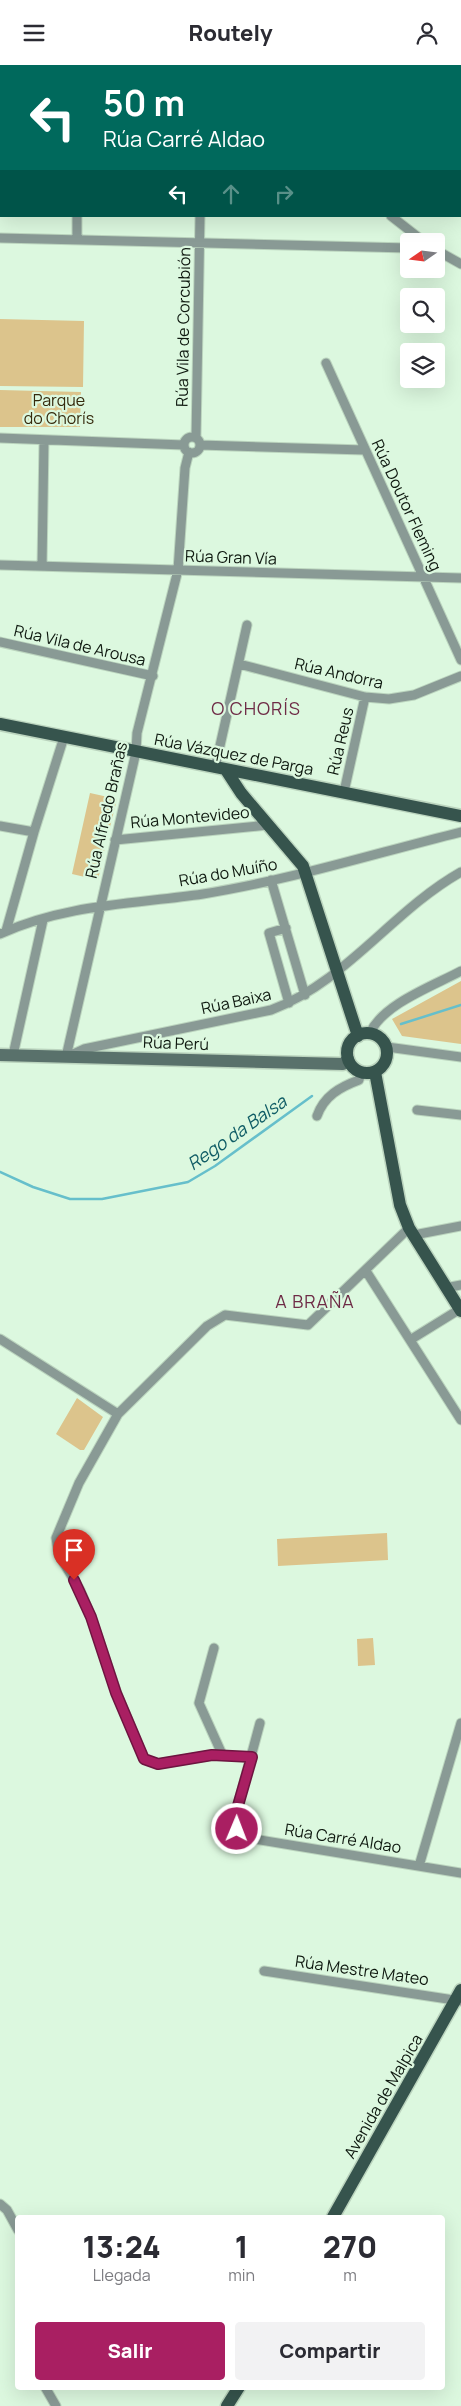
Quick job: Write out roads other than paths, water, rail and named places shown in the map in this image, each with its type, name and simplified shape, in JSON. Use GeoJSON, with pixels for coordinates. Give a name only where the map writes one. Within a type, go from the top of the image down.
{"type":"FeatureCollection","features":[{"type":"Feature","properties":{"kind":"main road","name":"Rúa Vázquez de Parga"},"geometry":{"type":"LineString","coordinates":[[0,725],[229,773],[344,791],[461,816]]}},
{"type":"Feature","properties":{"kind":"main road"},"geometry":{"type":"LineString","coordinates":[[193,764],[202,771],[229,773],[241,793],[300,861],[305,871],[351,1016],[365,1034],[380,1038],[386,1047],[387,1059],[375,1072],[361,1073],[355,1069],[348,1059],[348,1048],[365,1034]]}},
{"type":"Feature","properties":{"kind":"main road"},"geometry":{"type":"LineString","coordinates":[[375,1072],[389,1142],[393,1179],[411,1231],[460,1310]]}},
{"type":"Feature","properties":{"kind":"main road","name":"Avenida de Malpica"},"geometry":{"type":"LineString","coordinates":[[334,2215],[459,1997]]}},
{"type":"Feature","properties":{"kind":"main road"},"geometry":{"type":"LineString","coordinates":[[228,2404],[231,2390]]}},
{"type":"Feature","properties":{"kind":"main road"},"geometry":{"type":"LineString","coordinates":[[228,2404],[238,2390]]}},
{"type":"Feature","properties":{"kind":"street"},"geometry":{"type":"LineString","coordinates":[[77,217],[77,239]]}},
{"type":"Feature","properties":{"kind":"street","name":"Rúa Vila de Corcubión"},"geometry":{"type":"LineString","coordinates":[[198,442],[200,217]]}},
{"type":"Feature","properties":{"kind":"street"},"geometry":{"type":"LineString","coordinates":[[392,217],[413,233]]}},
{"type":"Feature","properties":{"kind":"street"},"geometry":{"type":"LineString","coordinates":[[0,238],[400,248]]}},
{"type":"Feature","properties":{"kind":"street"},"geometry":{"type":"LineString","coordinates":[[445,254],[461,264]]}},
{"type":"Feature","properties":{"kind":"street","name":"Rúa Doutor Fleming"},"geometry":{"type":"LineString","coordinates":[[326,363],[364,451],[461,660]]}},
{"type":"Feature","properties":{"kind":"street"},"geometry":{"type":"LineString","coordinates":[[0,438],[198,451],[198,442]]}},
{"type":"Feature","properties":{"kind":"street"},"geometry":{"type":"LineString","coordinates":[[178,570],[186,449],[189,438],[198,442],[364,451]]}},
{"type":"Feature","properties":{"kind":"street"},"geometry":{"type":"LineString","coordinates":[[42,566],[44,440]]}},
{"type":"Feature","properties":{"kind":"street","name":"Rúa Gran Vía"},"geometry":{"type":"LineString","coordinates":[[0,565],[461,578]]}},
{"type":"Feature","properties":{"kind":"street","name":"Rúa Alfredo Brañas"},"geometry":{"type":"LineString","coordinates":[[66,1057],[136,752],[138,733],[178,570]]}},
{"type":"Feature","properties":{"kind":"street"},"geometry":{"type":"LineString","coordinates":[[229,773],[239,664],[248,625]]}},
{"type":"Feature","properties":{"kind":"street","name":"Rúa Vila de Arousa"},"geometry":{"type":"LineString","coordinates":[[0,642],[153,677]]}},
{"type":"Feature","properties":{"kind":"street","name":"Rúa Andorra"},"geometry":{"type":"LineString","coordinates":[[239,664],[366,697],[389,699],[414,695],[461,677]]}},
{"type":"Feature","properties":{"kind":"street","name":"Rúa Reus"},"geometry":{"type":"LineString","coordinates":[[344,791],[366,697]]}},
{"type":"Feature","properties":{"kind":"street"},"geometry":{"type":"LineString","coordinates":[[3,932],[64,737]]}},
{"type":"Feature","properties":{"kind":"street","name":"Rúa Montevideo"},"geometry":{"type":"LineString","coordinates":[[115,840],[268,825]]}},
{"type":"Feature","properties":{"kind":"street"},"geometry":{"type":"LineString","coordinates":[[0,826],[34,832]]}},
{"type":"Feature","properties":{"kind":"street","name":"Rúa do Muíño"},"geometry":{"type":"LineString","coordinates":[[3,932],[100,905],[203,893],[272,880],[461,832]]}},
{"type":"Feature","properties":{"kind":"street","name":"Rúa Baixa"},"geometry":{"type":"LineString","coordinates":[[66,1057],[84,1049],[270,1010],[289,1003],[305,995],[336,973],[404,911],[440,884],[461,872]]}},
{"type":"Feature","properties":{"kind":"street"},"geometry":{"type":"LineString","coordinates":[[272,880],[305,995]]}},
{"type":"Feature","properties":{"kind":"street"},"geometry":{"type":"LineString","coordinates":[[6,1055],[43,920]]}},
{"type":"Feature","properties":{"kind":"street"},"geometry":{"type":"LineString","coordinates":[[286,928],[269,933],[289,1003]]}},
{"type":"Feature","properties":{"kind":"street"},"geometry":{"type":"LineString","coordinates":[[365,1034],[390,1009],[461,971]]}},
{"type":"Feature","properties":{"kind":"street"},"geometry":{"type":"LineString","coordinates":[[123,1058],[124,1040]]}},
{"type":"Feature","properties":{"kind":"street"},"geometry":{"type":"LineString","coordinates":[[386,1047],[461,1057]]}},
{"type":"Feature","properties":{"kind":"street","name":"Rúa Perú"},"geometry":{"type":"LineString","coordinates":[[6,1055],[342,1064],[348,1059]]}},
{"type":"Feature","properties":{"kind":"street"},"geometry":{"type":"LineString","coordinates":[[317,1116],[320,1107],[338,1089],[359,1080],[361,1073]]}},
{"type":"Feature","properties":{"kind":"street"},"geometry":{"type":"LineString","coordinates":[[417,1110],[461,1115]]}},
{"type":"Feature","properties":{"kind":"street"},"geometry":{"type":"LineString","coordinates":[[252,1757],[222,1754],[158,1764],[144,1759],[116,1693],[85,1602],[56,1546],[56,1538],[79,1483],[118,1414],[207,1326],[224,1315],[308,1325],[411,1231],[461,1226]]}},
{"type":"Feature","properties":{"kind":"street"},"geometry":{"type":"LineString","coordinates":[[366,1271],[460,1417]]}},
{"type":"Feature","properties":{"kind":"street"},"geometry":{"type":"LineString","coordinates":[[445,1287],[461,1285]]}},
{"type":"Feature","properties":{"kind":"street"},"geometry":{"type":"LineString","coordinates":[[410,1340],[460,1310]]}},
{"type":"Feature","properties":{"kind":"street"},"geometry":{"type":"LineString","coordinates":[[0,1339],[118,1414]]}},
{"type":"Feature","properties":{"kind":"street"},"geometry":{"type":"LineString","coordinates":[[214,1648],[198,1703],[222,1754]]}},
{"type":"Feature","properties":{"kind":"street","name":"Rúa Carré Aldao"},"geometry":{"type":"LineString","coordinates":[[260,1723],[235,1816],[235,1823],[242,1834],[248,1838],[461,1873]]}},
{"type":"Feature","properties":{"kind":"street"},"geometry":{"type":"LineString","coordinates":[[419,1866],[461,1723]]}},
{"type":"Feature","properties":{"kind":"street","name":"Rúa Mestre Mateo"},"geometry":{"type":"LineString","coordinates":[[264,1971],[459,1997]]}},
{"type":"Feature","properties":{"kind":"street"},"geometry":{"type":"LineString","coordinates":[[0,2204],[7,2210],[15,2225]]}},
{"type":"Feature","properties":{"kind":"street"},"geometry":{"type":"LineString","coordinates":[[48,2390],[56,2406]]}},
{"type":"Feature","properties":{"kind":"waterway","name":"Rego da Balsa"},"geometry":{"type":"LineString","coordinates":[[401,1024],[461,1005]]}},
{"type":"Feature","properties":{"kind":"waterway","name":"Rego da Balsa"},"geometry":{"type":"LineString","coordinates":[[0,1172],[33,1187],[70,1199],[102,1199],[188,1182],[215,1166],[312,1096]]}},
{"type":"Feature","properties":{"kind":"district","name":"O CHORÍS"},"geometry":{"type":"Point","coordinates":[256,709]}},
{"type":"Feature","properties":{"kind":"district","name":"A BRAÑA"},"geometry":{"type":"Point","coordinates":[315,1302]}},
{"type":"Feature","properties":{"kind":"park label","name":"Parque do Chorís"},"geometry":{"type":"Point","coordinates":[59,409]}}]}
